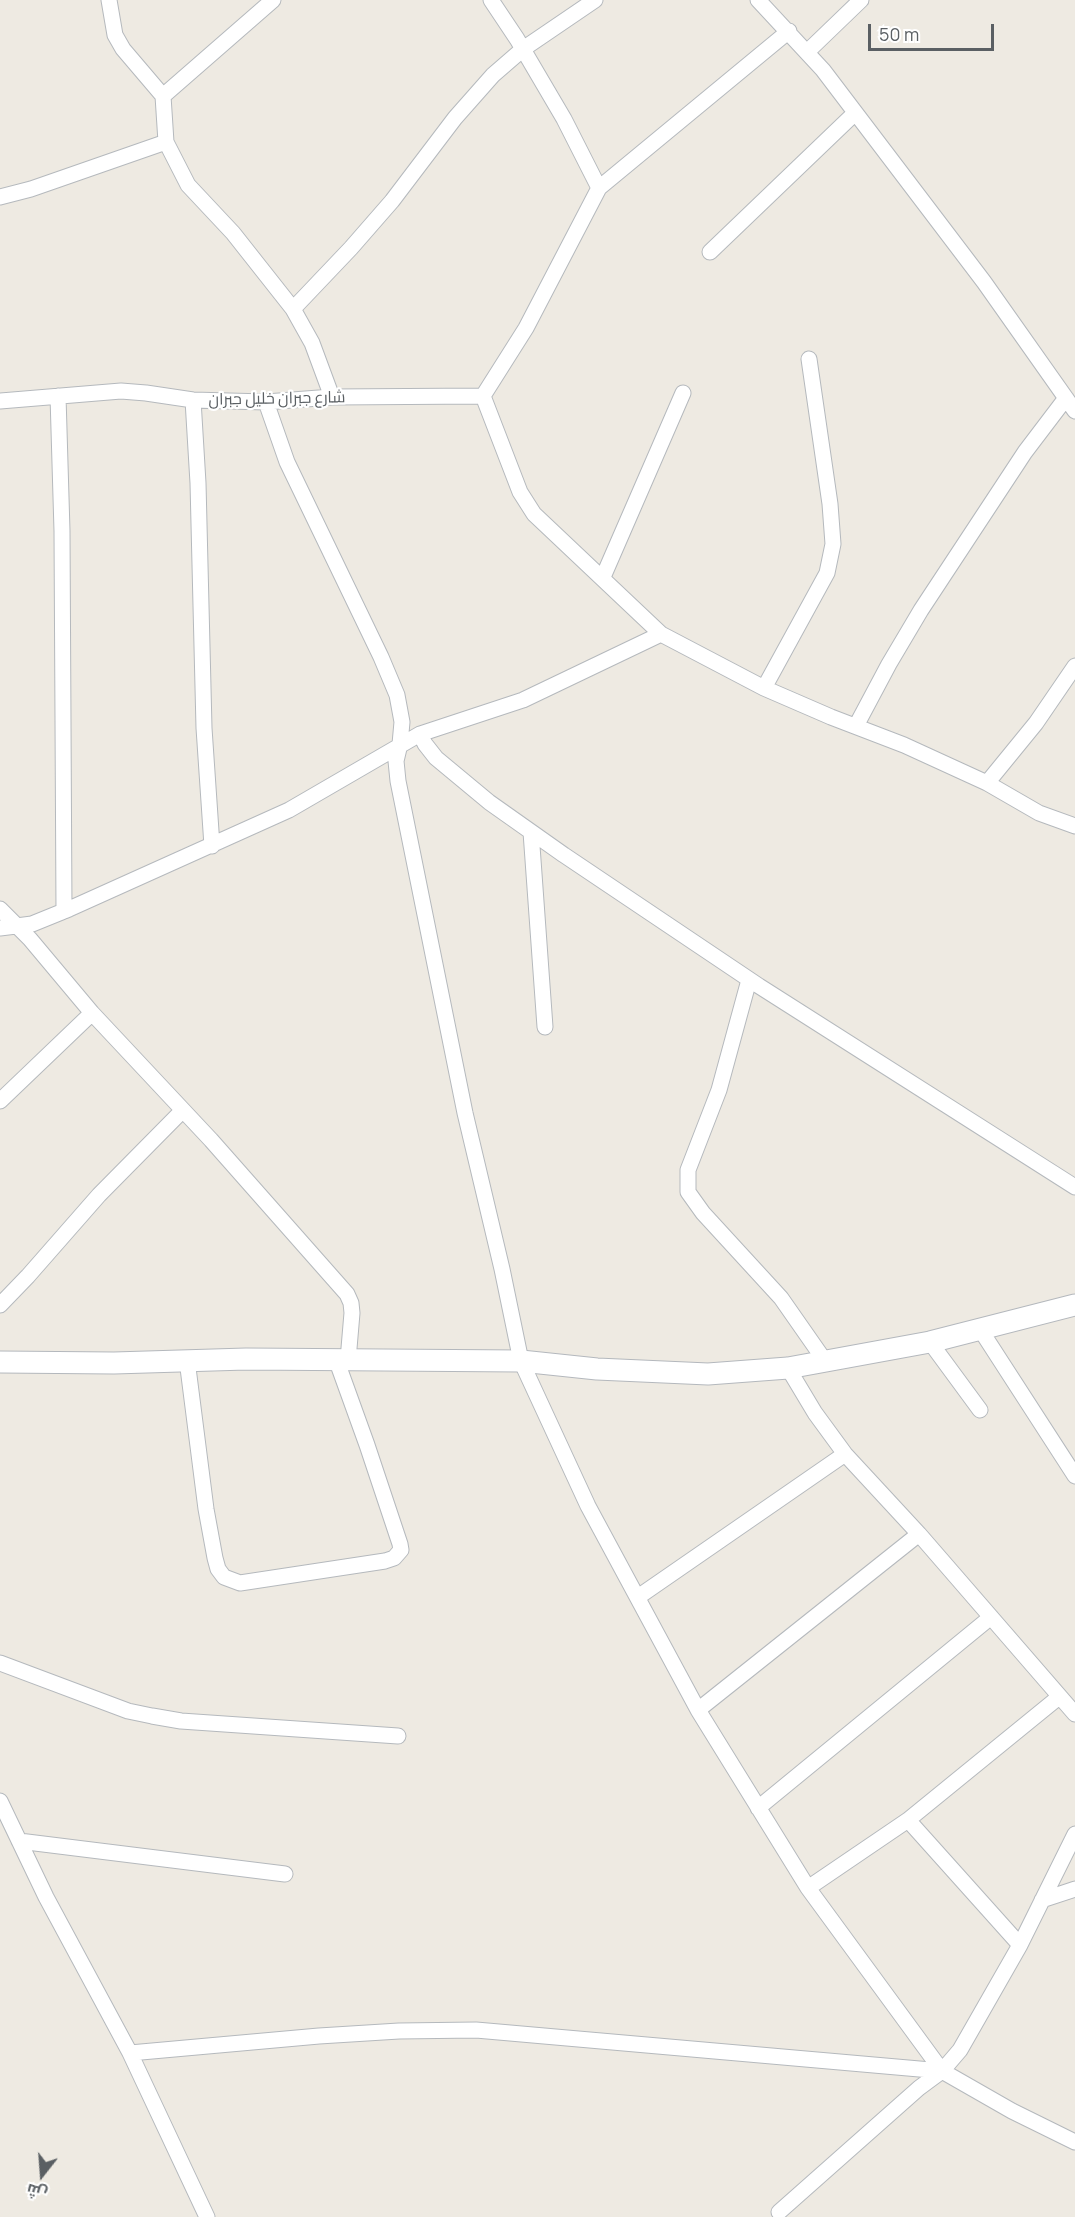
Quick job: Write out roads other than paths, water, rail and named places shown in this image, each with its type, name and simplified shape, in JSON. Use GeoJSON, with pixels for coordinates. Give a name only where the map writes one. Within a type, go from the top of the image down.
{"type":"FeatureCollection","features":[{"type":"Feature","properties":{"kind":"street"},"geometry":{"type":"LineString","coordinates":[[109,0],[115,35],[123,49],[163,96],[166,142],[188,185],[233,233],[293,309],[312,343],[332,397]]}},
{"type":"Feature","properties":{"kind":"street"},"geometry":{"type":"LineString","coordinates":[[163,96],[273,0]]}},
{"type":"Feature","properties":{"kind":"street"},"geometry":{"type":"LineString","coordinates":[[491,0],[564,119],[599,188]]}},
{"type":"Feature","properties":{"kind":"street"},"geometry":{"type":"LineString","coordinates":[[293,309],[392,201],[455,118],[494,75],[523,49],[595,0]]}},
{"type":"Feature","properties":{"kind":"street"},"geometry":{"type":"LineString","coordinates":[[758,0],[789,31],[855,113],[984,282],[1070,404],[1025,452],[921,610],[856,726]]}},
{"type":"Feature","properties":{"kind":"street"},"geometry":{"type":"LineString","coordinates":[[807,52],[861,0]]}},
{"type":"Feature","properties":{"kind":"street"},"geometry":{"type":"LineString","coordinates":[[789,31],[599,188],[526,328],[483,396],[520,492],[534,514],[549,531],[603,577],[662,634],[764,688],[904,745],[987,783],[1039,813],[1072,821]]}},
{"type":"Feature","properties":{"kind":"street"},"geometry":{"type":"LineString","coordinates":[[710,252],[855,113]]}},
{"type":"Feature","properties":{"kind":"street"},"geometry":{"type":"LineString","coordinates":[[0,197],[31,189],[166,142]]}},
{"type":"Feature","properties":{"kind":"street"},"geometry":{"type":"LineString","coordinates":[[764,688],[827,573],[833,544],[830,504],[809,358]]}},
{"type":"Feature","properties":{"kind":"street","name":"شارع جبران خليل جبران"},"geometry":{"type":"LineString","coordinates":[[0,401],[121,391],[193,400],[266,402],[332,397],[483,396]]}},
{"type":"Feature","properties":{"kind":"street"},"geometry":{"type":"LineString","coordinates":[[603,577],[683,393]]}},
{"type":"Feature","properties":{"kind":"street"},"geometry":{"type":"LineString","coordinates":[[58,396],[62,543],[64,911]]}},
{"type":"Feature","properties":{"kind":"street"},"geometry":{"type":"LineString","coordinates":[[193,400],[198,483],[205,749],[212,846]]}},
{"type":"Feature","properties":{"kind":"street"},"geometry":{"type":"LineString","coordinates":[[266,402],[287,462],[397,695],[402,722],[396,761],[398,781],[465,1113],[502,1269],[520,1361],[588,1506],[698,1710],[808,1888],[942,2071],[1012,2111],[1075,2142]]}},
{"type":"Feature","properties":{"kind":"street"},"geometry":{"type":"LineString","coordinates":[[0,928],[32,924],[212,846],[290,810],[420,734],[523,700],[662,634]]}},
{"type":"Feature","properties":{"kind":"street"},"geometry":{"type":"LineString","coordinates":[[987,783],[1036,723],[1075,666]]}},
{"type":"Feature","properties":{"kind":"street"},"geometry":{"type":"LineString","coordinates":[[420,734],[436,758],[489,802],[531,832],[749,980],[1075,1187]]}},
{"type":"Feature","properties":{"kind":"street"},"geometry":{"type":"LineString","coordinates":[[531,832],[545,1027]]}},
{"type":"Feature","properties":{"kind":"street"},"geometry":{"type":"LineString","coordinates":[[0,909],[17,925],[92,1013],[183,1110],[347,1294],[352,1313],[342,1360],[400,1544],[401,1550],[394,1558],[240,1583],[224,1577],[218,1569],[215,1558],[206,1509],[187,1360]]}},
{"type":"Feature","properties":{"kind":"street"},"geometry":{"type":"LineString","coordinates":[[749,980],[719,1090],[688,1170],[688,1192],[704,1213],[781,1298],[825,1361]]}},
{"type":"Feature","properties":{"kind":"street"},"geometry":{"type":"LineString","coordinates":[[0,1101],[92,1013]]}},
{"type":"Feature","properties":{"kind":"street"},"geometry":{"type":"LineString","coordinates":[[0,1305],[99,1195],[183,1110]]}},
{"type":"Feature","properties":{"kind":"street"},"geometry":{"type":"LineString","coordinates":[[0,1362],[520,1361],[597,1369],[708,1374],[788,1368],[930,1342],[1075,1305]]}},
{"type":"Feature","properties":{"kind":"street"},"geometry":{"type":"LineString","coordinates":[[980,1329],[1075,1476]]}},
{"type":"Feature","properties":{"kind":"street"},"geometry":{"type":"LineString","coordinates":[[930,1342],[980,1410]]}},
{"type":"Feature","properties":{"kind":"street"},"geometry":{"type":"LineString","coordinates":[[788,1368],[815,1413],[845,1454],[919,1534],[1075,1714]]}},
{"type":"Feature","properties":{"kind":"street"},"geometry":{"type":"LineString","coordinates":[[638,1597],[845,1454]]}},
{"type":"Feature","properties":{"kind":"street"},"geometry":{"type":"LineString","coordinates":[[698,1710],[919,1534]]}},
{"type":"Feature","properties":{"kind":"street"},"geometry":{"type":"LineString","coordinates":[[758,1808],[991,1617]]}},
{"type":"Feature","properties":{"kind":"street"},"geometry":{"type":"LineString","coordinates":[[0,1663],[128,1711],[152,1716],[181,1721],[398,1736]]}},
{"type":"Feature","properties":{"kind":"street"},"geometry":{"type":"LineString","coordinates":[[808,1888],[908,1820],[1059,1697]]}},
{"type":"Feature","properties":{"kind":"street"},"geometry":{"type":"LineString","coordinates":[[1,1805],[46,1897],[130,2053],[207,2217]]}},
{"type":"Feature","properties":{"kind":"street"},"geometry":{"type":"LineString","coordinates":[[908,1820],[1020,1945]]}},
{"type":"Feature","properties":{"kind":"street"},"geometry":{"type":"LineString","coordinates":[[779,2212],[919,2088],[942,2071],[960,2050],[1020,1945],[1075,1834]]}},
{"type":"Feature","properties":{"kind":"street"},"geometry":{"type":"LineString","coordinates":[[19,1841],[285,1874]]}},
{"type":"Feature","properties":{"kind":"street"},"geometry":{"type":"LineString","coordinates":[[1042,1900],[1075,1889]]}},
{"type":"Feature","properties":{"kind":"street"},"geometry":{"type":"LineString","coordinates":[[130,2053],[319,2036],[399,2031],[476,2030],[942,2071]]}}]}
